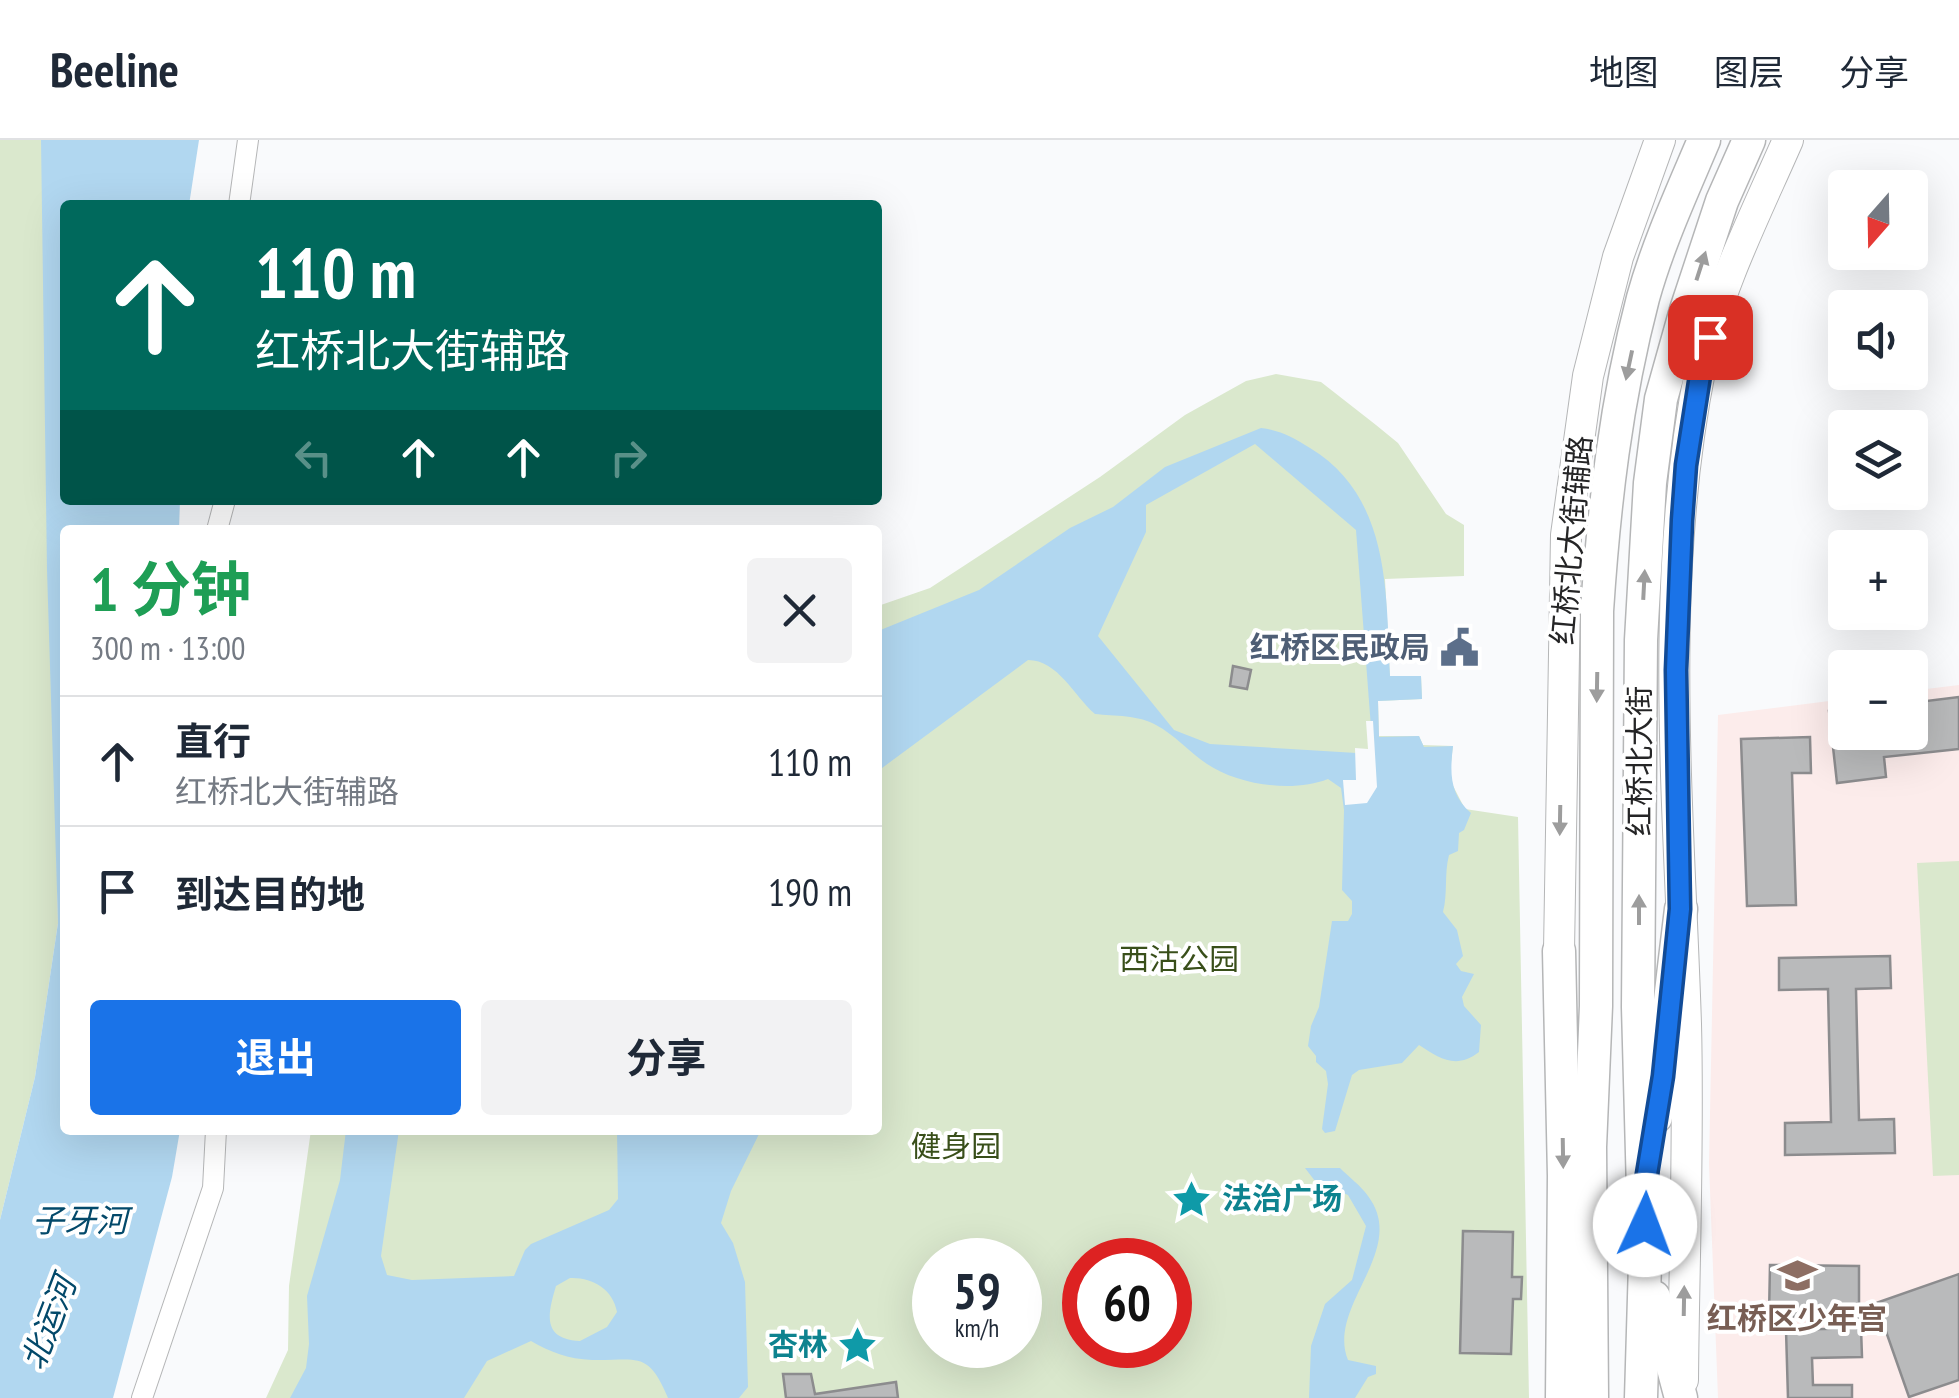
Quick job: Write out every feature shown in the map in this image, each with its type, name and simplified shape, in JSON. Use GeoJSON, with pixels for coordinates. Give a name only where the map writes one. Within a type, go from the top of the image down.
{"type":"FeatureCollection","features":[{"type":"Feature","properties":{"kind":"main road","name":"红桥北大街辅路"},"geometry":{"type":"LineString","coordinates":[[1559,951],[1566,535],[1588,376],[1618,257],[1660,140]]}},
{"type":"Feature","properties":{"kind":"main road","name":"红桥北大街"},"geometry":{"type":"LineString","coordinates":[[1592,1398],[1590,1147],[1596,1006],[1597,610],[1608,474],[1644,296],[1704,140]]}},
{"type":"Feature","properties":{"kind":"main road","name":"红桥北大街"},"geometry":{"type":"LineString","coordinates":[[1641,1398],[1645,1186],[1638,1007],[1640,640],[1650,483],[1662,399],[1686,310],[1722,202],[1750,140]]}},
{"type":"Feature","properties":{"kind":"main road"},"geometry":{"type":"LineString","coordinates":[[1682,1398],[1686,1027],[1676,670],[1686,465],[1702,363],[1727,286],[1788,140]]}},
{"type":"Feature","properties":{"kind":"main road"},"geometry":{"type":"LineString","coordinates":[[1645,1186],[1663,1076],[1680,909]]}},
{"type":"Feature","properties":{"kind":"main road"},"geometry":{"type":"LineString","coordinates":[[1559,951],[1572,1007],[1590,1147]]}},
{"type":"Feature","properties":{"kind":"main road"},"geometry":{"type":"LineString","coordinates":[[1559,951],[1564,1176],[1562,1398]]}},
{"type":"Feature","properties":{"kind":"main road"},"geometry":{"type":"LineString","coordinates":[[1645,1264],[1682,1398]]}},
{"type":"Feature","properties":{"kind":"street"},"geometry":{"type":"LineString","coordinates":[[240,200],[248,140]]}},
{"type":"Feature","properties":{"kind":"street"},"geometry":{"type":"LineString","coordinates":[[142,1398],[213,1188],[216,1135]]}},
{"type":"Feature","properties":{"kind":"shaded area"},"geometry":{"type":"Polygon","coordinates":[[[1959,685],[1959,1395],[1718,1398],[1709,1164],[1718,715],[1828,701],[1828,750],[1928,750],[1928,689],[1959,685]]]}},
{"type":"Feature","properties":{"kind":"green space"},"geometry":{"type":"Polygon","coordinates":[[[0,140],[42,140],[58,923],[35,1077],[0,1220],[0,140]]]}},
{"type":"Feature","properties":{"kind":"green space","name":"西沽公园"},"geometry":{"type":"Polygon","coordinates":[[[1276,374],[1321,382],[1398,443],[1446,514],[1464,525],[1464,576],[1385,579],[1390,676],[1421,676],[1422,699],[1378,701],[1379,736],[1419,736],[1423,745],[1453,746],[1449,778],[1465,809],[1518,817],[1529,1398],[266,1398],[288,1350],[289,1286],[310,1135],[882,1135],[882,605],[930,588],[1100,477],[1185,415],[1246,381],[1276,374]]]}},
{"type":"Feature","properties":{"kind":"green space"},"geometry":{"type":"Polygon","coordinates":[[[1959,861],[1959,1175],[1933,1176],[1917,863],[1959,861]]]}},
{"type":"Feature","properties":{"kind":"water","name":"子牙河"},"geometry":{"type":"Polygon","coordinates":[[[41,140],[199,140],[190,200],[60,200],[60,505],[180,505],[179,525],[60,525],[60,1135],[179,1135],[172,1177],[113,1398],[0,1398],[0,1220],[35,1077],[58,923],[47,570],[41,140]]]}},
{"type":"Feature","properties":{"kind":"water"},"geometry":{"type":"Polygon","coordinates":[[[1261,428],[1310,448],[1337,468],[1370,520],[1384,580],[1390,676],[1421,676],[1422,699],[1378,701],[1379,737],[1419,736],[1424,747],[1453,746],[1453,782],[1458,798],[1471,813],[1459,833],[1458,851],[1449,855],[1443,912],[1457,930],[1463,956],[1456,964],[1461,971],[1474,974],[1462,997],[1464,1006],[1481,1025],[1479,1052],[1455,1061],[1419,1045],[1402,1063],[1359,1070],[1352,1075],[1335,1131],[1325,1133],[1322,1129],[1326,1071],[1308,1046],[1319,1007],[1332,921],[1348,921],[1352,914],[1352,901],[1342,890],[1341,788],[1328,779],[1283,786],[1234,777],[1207,764],[1149,722],[1095,714],[1057,672],[1028,660],[882,768],[882,629],[979,590],[1070,528],[1113,507],[1165,467],[1261,428]],[[1255,444],[1146,505],[1146,532],[1098,636],[1174,730],[1210,744],[1373,754],[1356,530],[1255,444]]]}},
{"type":"Feature","properties":{"kind":"water"},"geometry":{"type":"Polygon","coordinates":[[[345,1135],[398,1135],[381,1256],[387,1275],[412,1280],[514,1276],[531,1244],[609,1210],[618,1199],[617,1135],[759,1135],[731,1191],[721,1223],[733,1243],[745,1282],[748,1387],[739,1398],[668,1398],[654,1372],[639,1361],[575,1358],[531,1341],[487,1361],[464,1398],[290,1398],[306,1368],[307,1296],[340,1180],[345,1135]],[[570,1278],[556,1286],[550,1323],[559,1335],[580,1341],[607,1327],[617,1312],[611,1297],[593,1282],[570,1278]]]}},
{"type":"Feature","properties":{"kind":"water"},"geometry":{"type":"Polygon","coordinates":[[[1305,1168],[1340,1168],[1365,1192],[1378,1216],[1379,1237],[1374,1257],[1355,1299],[1344,1340],[1348,1360],[1376,1366],[1376,1374],[1368,1377],[1355,1398],[1309,1398],[1311,1346],[1325,1304],[1352,1280],[1366,1226],[1348,1195],[1315,1181],[1305,1168]]]}},
{"type":"Feature","properties":{"kind":"pier"},"geometry":{"type":"Polygon","coordinates":[[[1366,721],[1373,721],[1377,787],[1367,803],[1345,805],[1343,780],[1356,780],[1355,748],[1368,749],[1366,721]]]}},
{"type":"Feature","properties":{"kind":"building"},"geometry":{"type":"Polygon","coordinates":[[[1233,666],[1251,670],[1247,689],[1230,686],[1233,666]]]}},
{"type":"Feature","properties":{"kind":"building"},"geometry":{"type":"Polygon","coordinates":[[[1959,697],[1959,749],[1884,757],[1886,777],[1837,783],[1833,750],[1928,750],[1928,701],[1959,697]]]}},
{"type":"Feature","properties":{"kind":"building"},"geometry":{"type":"Polygon","coordinates":[[[1810,737],[1811,773],[1792,773],[1796,905],[1747,906],[1741,739],[1810,737]]]}},
{"type":"Feature","properties":{"kind":"building"},"geometry":{"type":"Polygon","coordinates":[[[1890,956],[1891,988],[1856,989],[1859,1120],[1894,1119],[1895,1153],[1785,1155],[1785,1123],[1831,1122],[1828,989],[1779,990],[1779,958],[1890,956]]]}},
{"type":"Feature","properties":{"kind":"building"},"geometry":{"type":"Polygon","coordinates":[[[1463,1231],[1513,1232],[1512,1277],[1522,1277],[1521,1299],[1513,1299],[1511,1354],[1460,1353],[1463,1231]]]}},
{"type":"Feature","properties":{"kind":"building"},"geometry":{"type":"Polygon","coordinates":[[[1770,1265],[1859,1266],[1859,1318],[1769,1316],[1770,1265]]]}},
{"type":"Feature","properties":{"kind":"building"},"geometry":{"type":"Polygon","coordinates":[[[1959,1274],[1959,1380],[1909,1397],[1876,1303],[1959,1274]]]}},
{"type":"Feature","properties":{"kind":"building"},"geometry":{"type":"Polygon","coordinates":[[[1861,1328],[1862,1357],[1812,1358],[1813,1385],[1852,1385],[1852,1398],[1788,1398],[1786,1330],[1861,1328]]]}},
{"type":"Feature","properties":{"kind":"building"},"geometry":{"type":"Polygon","coordinates":[[[783,1374],[811,1374],[815,1394],[896,1382],[898,1398],[786,1398],[783,1374]]]}},
{"type":"Feature","properties":{"kind":"place","name":"红桥区民政局"},"geometry":{"type":"Point","coordinates":[1460,648]}},
{"type":"Feature","properties":{"kind":"place","name":"法治广场"},"geometry":{"type":"Point","coordinates":[1192,1199]}},
{"type":"Feature","properties":{"kind":"place","name":"红桥区少年宫"},"geometry":{"type":"Point","coordinates":[1797,1275]}},
{"type":"Feature","properties":{"kind":"place","name":"杏林"},"geometry":{"type":"Point","coordinates":[858,1345]}},
{"type":"Feature","properties":{"kind":"route"},"geometry":{"type":"LineString","coordinates":[[1645,1225],[1645,1186],[1663,1076],[1680,909],[1676,670],[1686,465],[1702,363],[1710,337]]}},
{"type":"Feature","properties":{"kind":"park label","name":"健身园"},"geometry":{"type":"Point","coordinates":[956,1147]}},
{"type":"Feature","properties":{"kind":"water label","name":"北运河"},"geometry":{"type":"Point","coordinates":[49,1323]}}]}
